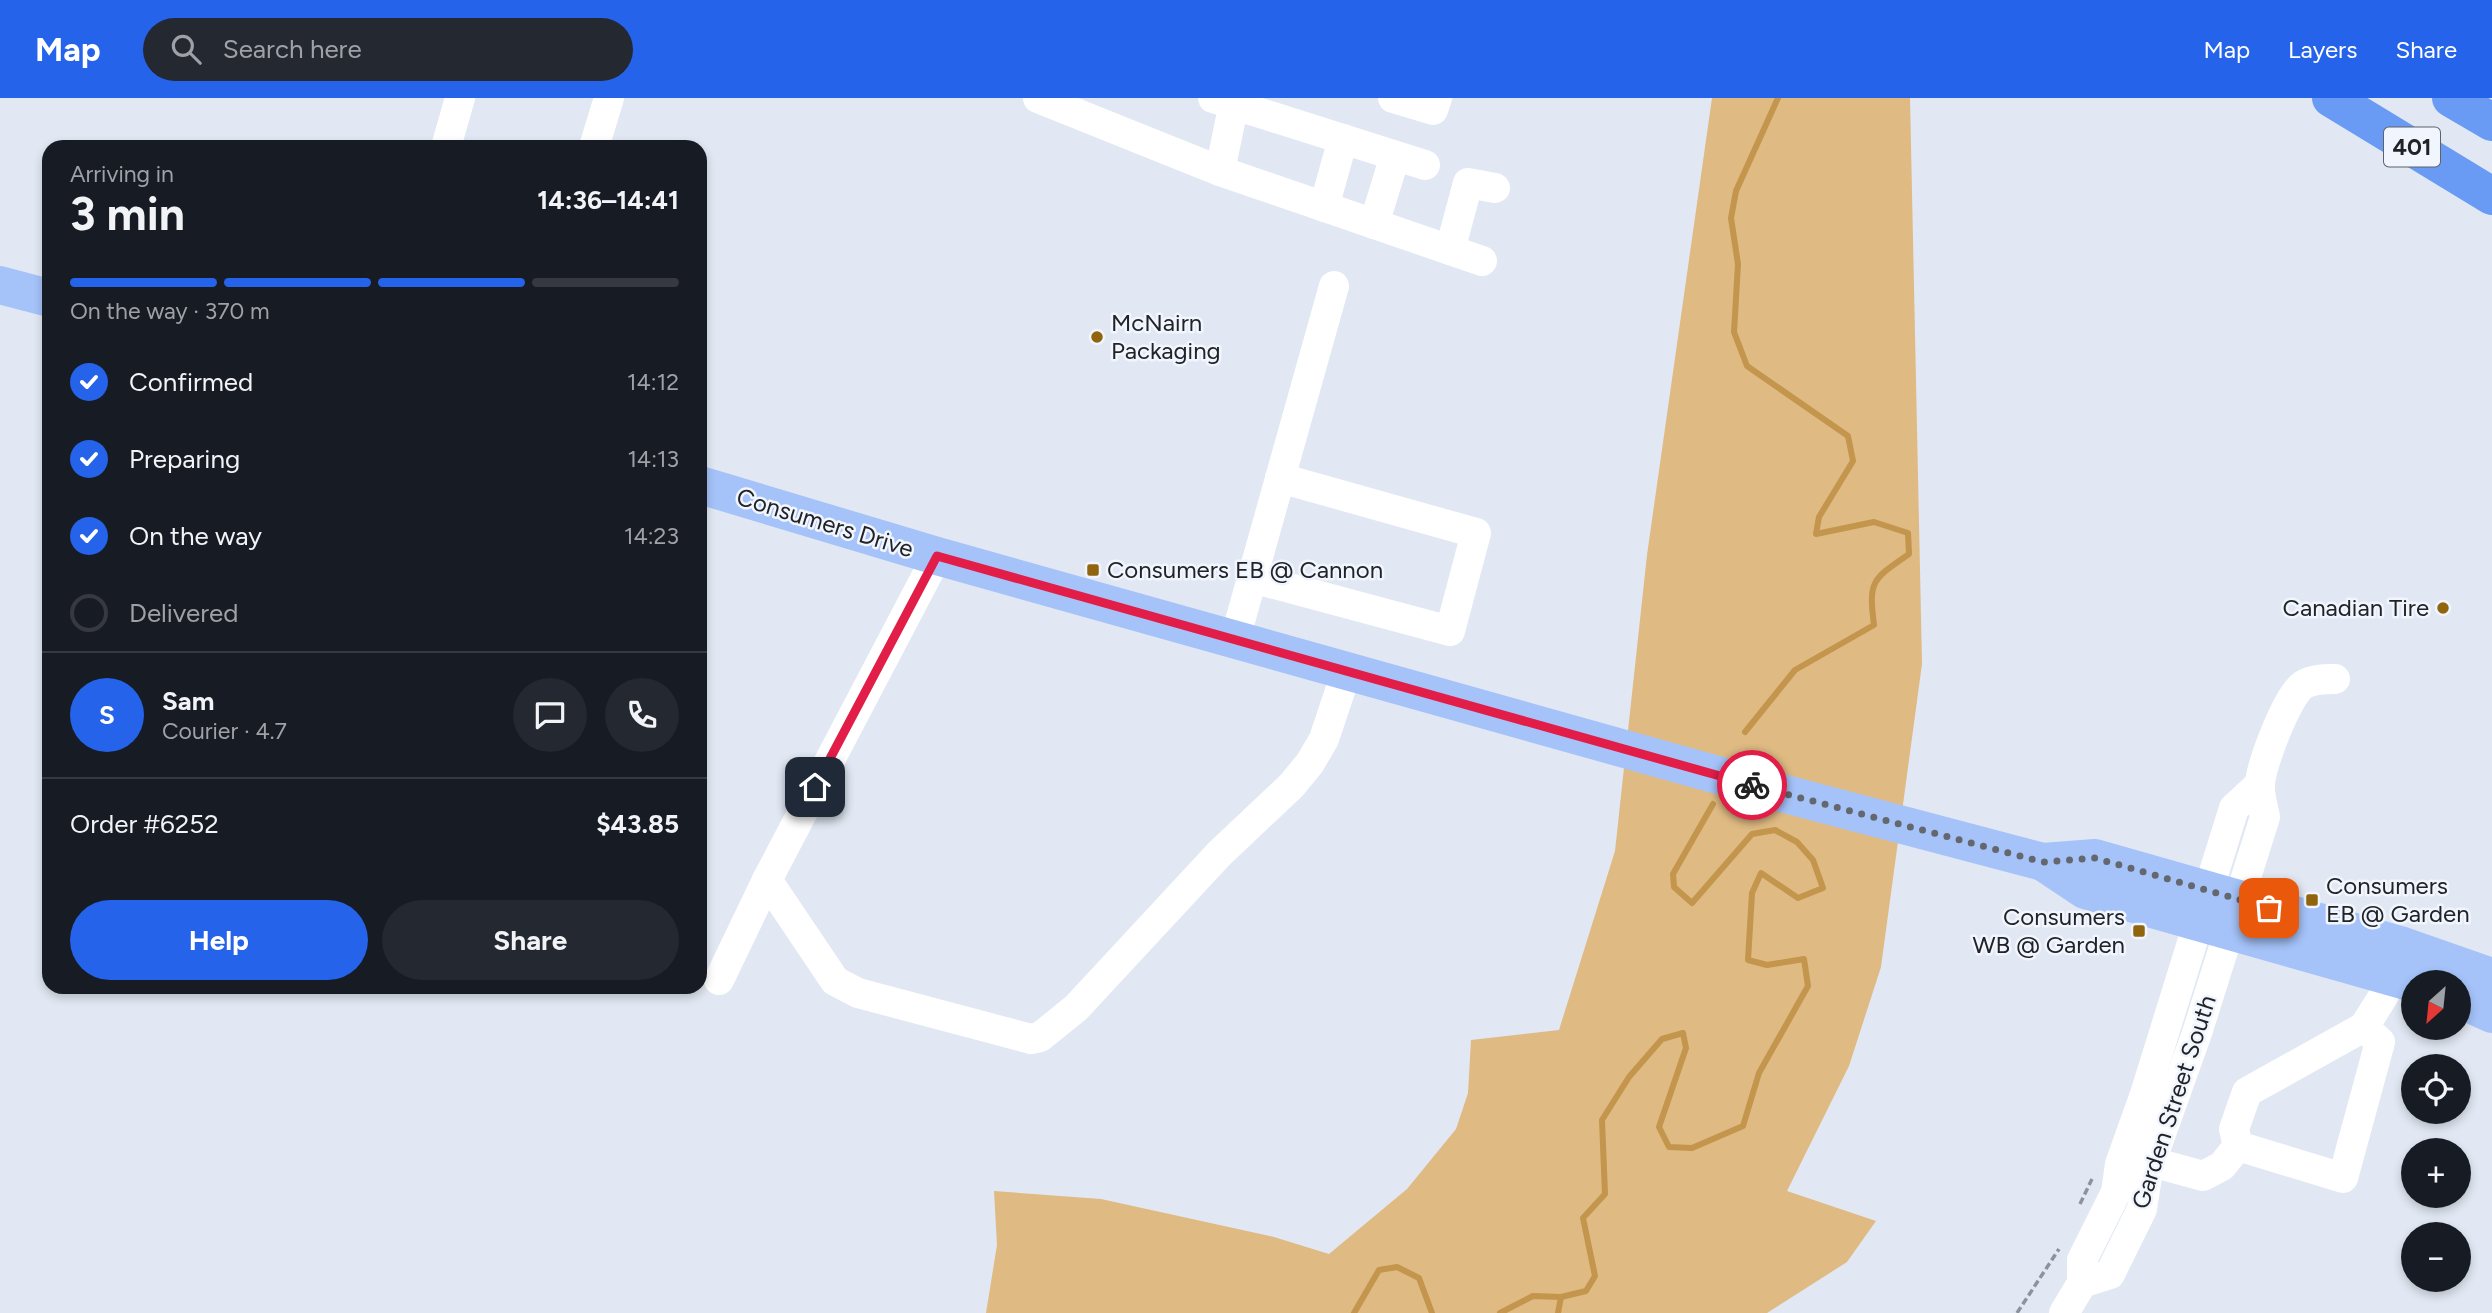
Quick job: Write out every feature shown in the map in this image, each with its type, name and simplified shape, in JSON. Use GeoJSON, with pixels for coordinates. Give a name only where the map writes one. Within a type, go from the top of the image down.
{"type":"FeatureCollection","features":[{"type":"Feature","properties":{"kind":"highway","name":"401"},"geometry":{"type":"LineString","coordinates":[[2331,98],[2492,196]]}},
{"type":"Feature","properties":{"kind":"highway","name":"401"},"geometry":{"type":"LineString","coordinates":[[2451,98],[2492,122]]}},
{"type":"Feature","properties":{"kind":"main road"},"geometry":{"type":"LineString","coordinates":[[0,285],[42,296]]}},
{"type":"Feature","properties":{"kind":"main road","name":"Consumers Drive"},"geometry":{"type":"LineString","coordinates":[[707,487],[937,556],[1779,792],[2043,862],[2085,890],[2218,911],[2400,945],[2492,977]]}},
{"type":"Feature","properties":{"kind":"main road","name":"Consumers Drive"},"geometry":{"type":"LineString","coordinates":[[2218,911],[2401,979]]}},
{"type":"Feature","properties":{"kind":"main road"},"geometry":{"type":"LineString","coordinates":[[2471,1004],[2492,1014]]}},
{"type":"Feature","properties":{"kind":"street"},"geometry":{"type":"LineString","coordinates":[[448,140],[460,98]]}},
{"type":"Feature","properties":{"kind":"street"},"geometry":{"type":"LineString","coordinates":[[596,140],[609,98]]}},
{"type":"Feature","properties":{"kind":"street"},"geometry":{"type":"LineString","coordinates":[[1038,98],[1220,171],[1482,261]]}},
{"type":"Feature","properties":{"kind":"street"},"geometry":{"type":"LineString","coordinates":[[1393,98],[1433,110],[1437,98]]}},
{"type":"Feature","properties":{"kind":"street"},"geometry":{"type":"LineString","coordinates":[[1220,171],[1228,100],[1425,165]]}},
{"type":"Feature","properties":{"kind":"street"},"geometry":{"type":"LineString","coordinates":[[1324,207],[1343,139]]}},
{"type":"Feature","properties":{"kind":"street"},"geometry":{"type":"LineString","coordinates":[[1374,224],[1395,156]]}},
{"type":"Feature","properties":{"kind":"street"},"geometry":{"type":"LineString","coordinates":[[1450,250],[1468,183],[1495,188]]}},
{"type":"Feature","properties":{"kind":"street"},"geometry":{"type":"LineString","coordinates":[[1235,639],[1334,286]]}},
{"type":"Feature","properties":{"kind":"street"},"geometry":{"type":"LineString","coordinates":[[1252,578],[1450,631],[1476,533],[1280,478]]}},
{"type":"Feature","properties":{"kind":"street"},"geometry":{"type":"LineString","coordinates":[[719,980],[767,880],[937,556]]}},
{"type":"Feature","properties":{"kind":"street"},"geometry":{"type":"LineString","coordinates":[[767,880],[835,981],[844,987],[1031,1039],[1040,1037],[1076,1009],[1219,854],[1292,785],[1310,763],[1324,739],[1347,670]]}},
{"type":"Feature","properties":{"kind":"street"},"geometry":{"type":"LineString","coordinates":[[2218,911],[2265,817],[2260,784],[2274,736],[2292,696],[2304,684],[2321,678],[2335,679]]}},
{"type":"Feature","properties":{"kind":"street","name":"Garden Street South"},"geometry":{"type":"LineString","coordinates":[[2074,1304],[2109,1274],[2141,1209],[2151,1162],[2197,1033],[2218,911]]}},
{"type":"Feature","properties":{"kind":"street","name":"Garden Street South"},"geometry":{"type":"LineString","coordinates":[[2074,1304],[2082,1260],[2116,1192],[2120,1164],[2218,911]]}},
{"type":"Feature","properties":{"kind":"street"},"geometry":{"type":"LineString","coordinates":[[2238,1146],[2234,1129],[2247,1092],[2364,1027],[2385,995],[2401,979]]}},
{"type":"Feature","properties":{"kind":"street"},"geometry":{"type":"LineString","coordinates":[[2238,1146],[2343,1178],[2380,1042],[2364,1027]]}},
{"type":"Feature","properties":{"kind":"street"},"geometry":{"type":"LineString","coordinates":[[2151,1162],[2203,1176],[2222,1166],[2238,1146]]}},
{"type":"Feature","properties":{"kind":"shaded area"},"geometry":{"type":"Polygon","coordinates":[[[1712,98],[1910,98],[1922,664],[1881,967],[1849,1066],[1787,1191],[1876,1221],[1847,1262],[1767,1313],[986,1313],[997,1245],[994,1191],[1101,1199],[1274,1237],[1329,1254],[1407,1189],[1456,1129],[1468,1093],[1471,1040],[1559,1030],[1615,851],[1647,555],[1712,98]]]}},
{"type":"Feature","properties":{"kind":"waterway"},"geometry":{"type":"LineString","coordinates":[[1745,732],[1795,670],[1874,625],[1872,598],[1876,582],[1887,569],[1909,554],[1908,533],[1874,522],[1816,534],[1819,517],[1853,461],[1848,436],[1747,366],[1734,332],[1738,264],[1731,218],[1736,191],[1778,98]]}},
{"type":"Feature","properties":{"kind":"waterway"},"geometry":{"type":"LineString","coordinates":[[1500,1313],[1533,1296],[1561,1297],[1586,1291],[1595,1276],[1583,1218],[1605,1194],[1602,1120],[1629,1077],[1662,1039],[1683,1033],[1686,1048],[1659,1127],[1669,1147],[1692,1148],[1743,1126],[1759,1073],[1808,986],[1804,959],[1767,965],[1748,960],[1752,893],[1761,873],[1798,898],[1823,888],[1813,860],[1797,842],[1775,830],[1752,834],[1692,903],[1674,887],[1673,874],[1713,804]]}},
{"type":"Feature","properties":{"kind":"waterway"},"geometry":{"type":"LineString","coordinates":[[1354,1313],[1379,1270],[1397,1267],[1419,1278],[1432,1313]]}},
{"type":"Feature","properties":{"kind":"waterway"},"geometry":{"type":"LineString","coordinates":[[1558,1313],[1561,1297]]}},
{"type":"Feature","properties":{"kind":"way so far"},"geometry":{"type":"LineString","coordinates":[[1752,785],[2043,862],[2095,858],[2269,908]]}},
{"type":"Feature","properties":{"kind":"place","name":"McNairn Packaging"},"geometry":{"type":"Point","coordinates":[1097,337]}},
{"type":"Feature","properties":{"kind":"place","name":"Consumers EB @ Cannon"},"geometry":{"type":"Point","coordinates":[1093,570]}},
{"type":"Feature","properties":{"kind":"place","name":"Canadian Tire"},"geometry":{"type":"Point","coordinates":[2443,608]}},
{"type":"Feature","properties":{"kind":"place","name":"Consumers EB @ Garden"},"geometry":{"type":"Point","coordinates":[2312,900]}},
{"type":"Feature","properties":{"kind":"place","name":"Consumers WB @ Garden"},"geometry":{"type":"Point","coordinates":[2139,931]}},
{"type":"Feature","properties":{"kind":"route"},"geometry":{"type":"LineString","coordinates":[[815,787],[937,556],[1752,785]]}}]}
